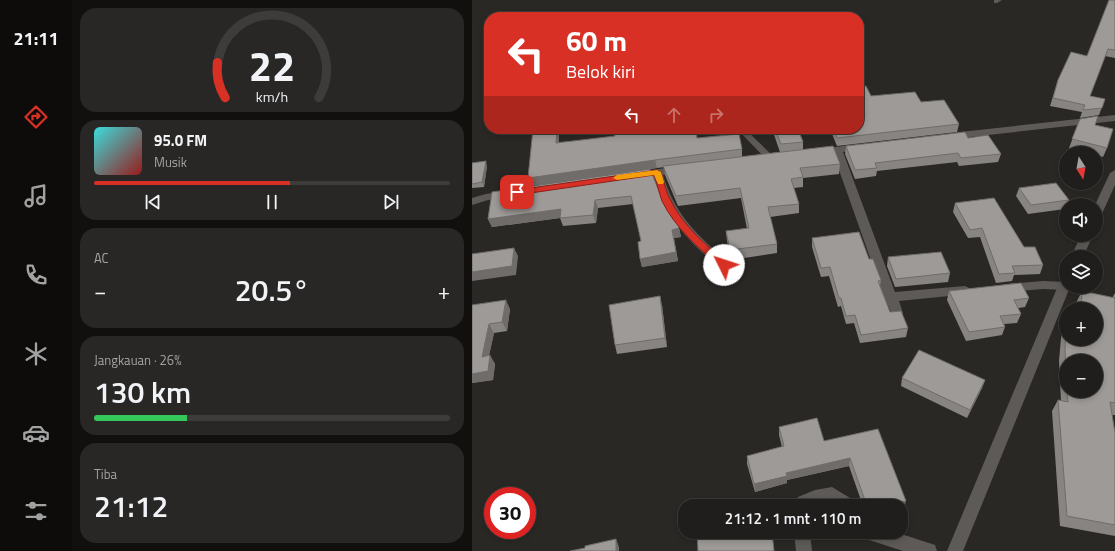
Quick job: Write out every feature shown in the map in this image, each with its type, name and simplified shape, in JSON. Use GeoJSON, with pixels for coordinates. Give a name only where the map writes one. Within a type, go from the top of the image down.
{"type":"FeatureCollection","features":[{"type":"Feature","properties":{"kind":"street"},"geometry":{"type":"LineString","coordinates":[[940,138],[1115,118]]}},
{"type":"Feature","properties":{"kind":"street"},"geometry":{"type":"LineString","coordinates":[[807,154],[869,146]]}},
{"type":"Feature","properties":{"kind":"street"},"geometry":{"type":"LineString","coordinates":[[837,150],[897,313]]}},
{"type":"Feature","properties":{"kind":"street"},"geometry":{"type":"LineString","coordinates":[[754,160],[773,158]]}},
{"type":"Feature","properties":{"kind":"street"},"geometry":{"type":"LineString","coordinates":[[626,176],[694,167]]}},
{"type":"Feature","properties":{"kind":"street"},"geometry":{"type":"LineString","coordinates":[[657,172],[666,201],[683,226],[697,242],[724,265]]}},
{"type":"Feature","properties":{"kind":"street"},"geometry":{"type":"LineString","coordinates":[[1103,200],[1115,173]]}},
{"type":"Feature","properties":{"kind":"street"},"geometry":{"type":"LineString","coordinates":[[472,202],[486,197],[517,192]]}},
{"type":"Feature","properties":{"kind":"street"},"geometry":{"type":"LineString","coordinates":[[994,289],[1059,284]]}},
{"type":"Feature","properties":{"kind":"street"},"geometry":{"type":"LineString","coordinates":[[890,297],[979,290]]}},
{"type":"Feature","properties":{"kind":"street"},"geometry":{"type":"LineString","coordinates":[[955,551],[1060,294]]}},
{"type":"Feature","properties":{"kind":"street"},"geometry":{"type":"LineString","coordinates":[[812,499],[832,495],[838,499]]}},
{"type":"Feature","properties":{"kind":"street"},"geometry":{"type":"LineString","coordinates":[[803,539],[804,551]]}},
{"type":"Feature","properties":{"kind":"street"},"geometry":{"type":"LineString","coordinates":[[891,539],[929,551]]}},
{"type":"Feature","properties":{"kind":"lane"},"geometry":{"type":"LineString","coordinates":[[747,134],[773,158]]}},
{"type":"Feature","properties":{"kind":"building"},"geometry":{"type":"Polygon","coordinates":[[[1109,0],[1115,0],[1115,50],[1108,49],[1090,96],[1105,99],[1102,108],[1083,110],[1085,105],[1053,98],[1058,80],[1071,52],[1087,56],[1109,0]]]}},
{"type":"Feature","properties":{"kind":"building"},"geometry":{"type":"Polygon","coordinates":[[[864,86],[866,86],[871,96],[915,92],[921,102],[944,100],[959,124],[837,138],[836,134],[864,134],[864,86]]]}},
{"type":"Feature","properties":{"kind":"building"},"geometry":{"type":"Polygon","coordinates":[[[1098,116],[1095,125],[1113,129],[1107,148],[1072,139],[1080,119],[1098,116]]]}},
{"type":"Feature","properties":{"kind":"building"},"geometry":{"type":"Polygon","coordinates":[[[965,132],[968,138],[988,135],[1001,154],[961,158],[958,153],[875,163],[877,168],[855,170],[846,146],[965,132]]]}},
{"type":"Feature","properties":{"kind":"building"},"geometry":{"type":"Polygon","coordinates":[[[532,134],[557,134],[556,143],[615,136],[615,134],[697,134],[697,138],[739,134],[742,149],[655,160],[528,178],[532,134]]]}},
{"type":"Feature","properties":{"kind":"building"},"geometry":{"type":"Polygon","coordinates":[[[777,134],[800,134],[803,142],[781,144],[777,134]]]}},
{"type":"Feature","properties":{"kind":"building"},"geometry":{"type":"Polygon","coordinates":[[[833,146],[840,164],[800,168],[803,177],[791,179],[799,204],[768,207],[777,244],[730,250],[726,231],[749,228],[740,188],[676,196],[663,166],[833,146]]]}},
{"type":"Feature","properties":{"kind":"building"},"geometry":{"type":"Polygon","coordinates":[[[486,161],[482,182],[472,184],[472,163],[486,161]]]}},
{"type":"Feature","properties":{"kind":"building"},"geometry":{"type":"Polygon","coordinates":[[[650,169],[661,196],[677,220],[679,228],[672,230],[676,252],[640,259],[638,242],[641,241],[631,196],[595,200],[593,215],[560,218],[561,209],[488,219],[492,192],[650,169]]]}},
{"type":"Feature","properties":{"kind":"building"},"geometry":{"type":"Polygon","coordinates":[[[1056,183],[1059,187],[1059,190],[1061,190],[1067,198],[1059,198],[1059,201],[1031,205],[1019,188],[1056,183]]]}},
{"type":"Feature","properties":{"kind":"building"},"geometry":{"type":"Polygon","coordinates":[[[994,198],[1024,247],[1035,247],[1043,265],[1012,266],[1015,273],[999,274],[982,228],[970,230],[955,203],[994,198]]]}},
{"type":"Feature","properties":{"kind":"building"},"geometry":{"type":"Polygon","coordinates":[[[859,232],[869,259],[873,259],[881,280],[878,281],[890,312],[901,311],[908,328],[861,335],[855,315],[846,316],[830,267],[821,268],[812,238],[859,232]]]}},
{"type":"Feature","properties":{"kind":"building"},"geometry":{"type":"Polygon","coordinates":[[[514,248],[512,266],[472,272],[472,254],[514,248]]]}},
{"type":"Feature","properties":{"kind":"building"},"geometry":{"type":"Polygon","coordinates":[[[941,252],[950,273],[896,279],[888,257],[941,252]]]}},
{"type":"Feature","properties":{"kind":"building"},"geometry":{"type":"Polygon","coordinates":[[[1021,283],[1029,298],[1014,300],[1021,314],[1000,316],[1005,327],[969,332],[949,291],[1021,283]]]}},
{"type":"Feature","properties":{"kind":"building"},"geometry":{"type":"Polygon","coordinates":[[[1082,294],[1096,294],[1115,298],[1115,403],[1110,402],[1115,433],[1115,525],[1067,516],[1058,400],[1068,402],[1068,398],[1103,398],[1103,354],[1065,354],[1065,346],[1103,346],[1103,302],[1081,302],[1082,294]]]}},
{"type":"Feature","properties":{"kind":"building"},"geometry":{"type":"Polygon","coordinates":[[[660,296],[665,338],[615,345],[609,305],[660,296]]]}},
{"type":"Feature","properties":{"kind":"building"},"geometry":{"type":"Polygon","coordinates":[[[506,300],[502,322],[489,324],[482,357],[490,355],[488,371],[472,374],[472,305],[506,300]]]}},
{"type":"Feature","properties":{"kind":"building"},"geometry":{"type":"Polygon","coordinates":[[[919,350],[985,380],[970,410],[902,378],[919,350]]]}},
{"type":"Feature","properties":{"kind":"building"},"geometry":{"type":"Polygon","coordinates":[[[817,418],[824,441],[878,429],[905,499],[865,499],[850,458],[786,473],[787,476],[754,484],[747,456],[784,446],[779,427],[817,418]]]}},
{"type":"Feature","properties":{"kind":"building"},"geometry":{"type":"Polygon","coordinates":[[[616,539],[616,551],[570,551],[585,548],[585,546],[616,539]]]}},
{"type":"Feature","properties":{"kind":"building"},"geometry":{"type":"Polygon","coordinates":[[[697,539],[773,539],[774,551],[698,551],[697,539]]]}},
{"type":"Feature","properties":{"kind":"slow traffic"},"geometry":{"type":"LineString","coordinates":[[617,178],[657,172],[660,182]]}},
{"type":"Feature","properties":{"kind":"route"},"geometry":{"type":"LineString","coordinates":[[517,192],[657,172],[666,201],[683,226],[697,242],[724,265]]}}]}
